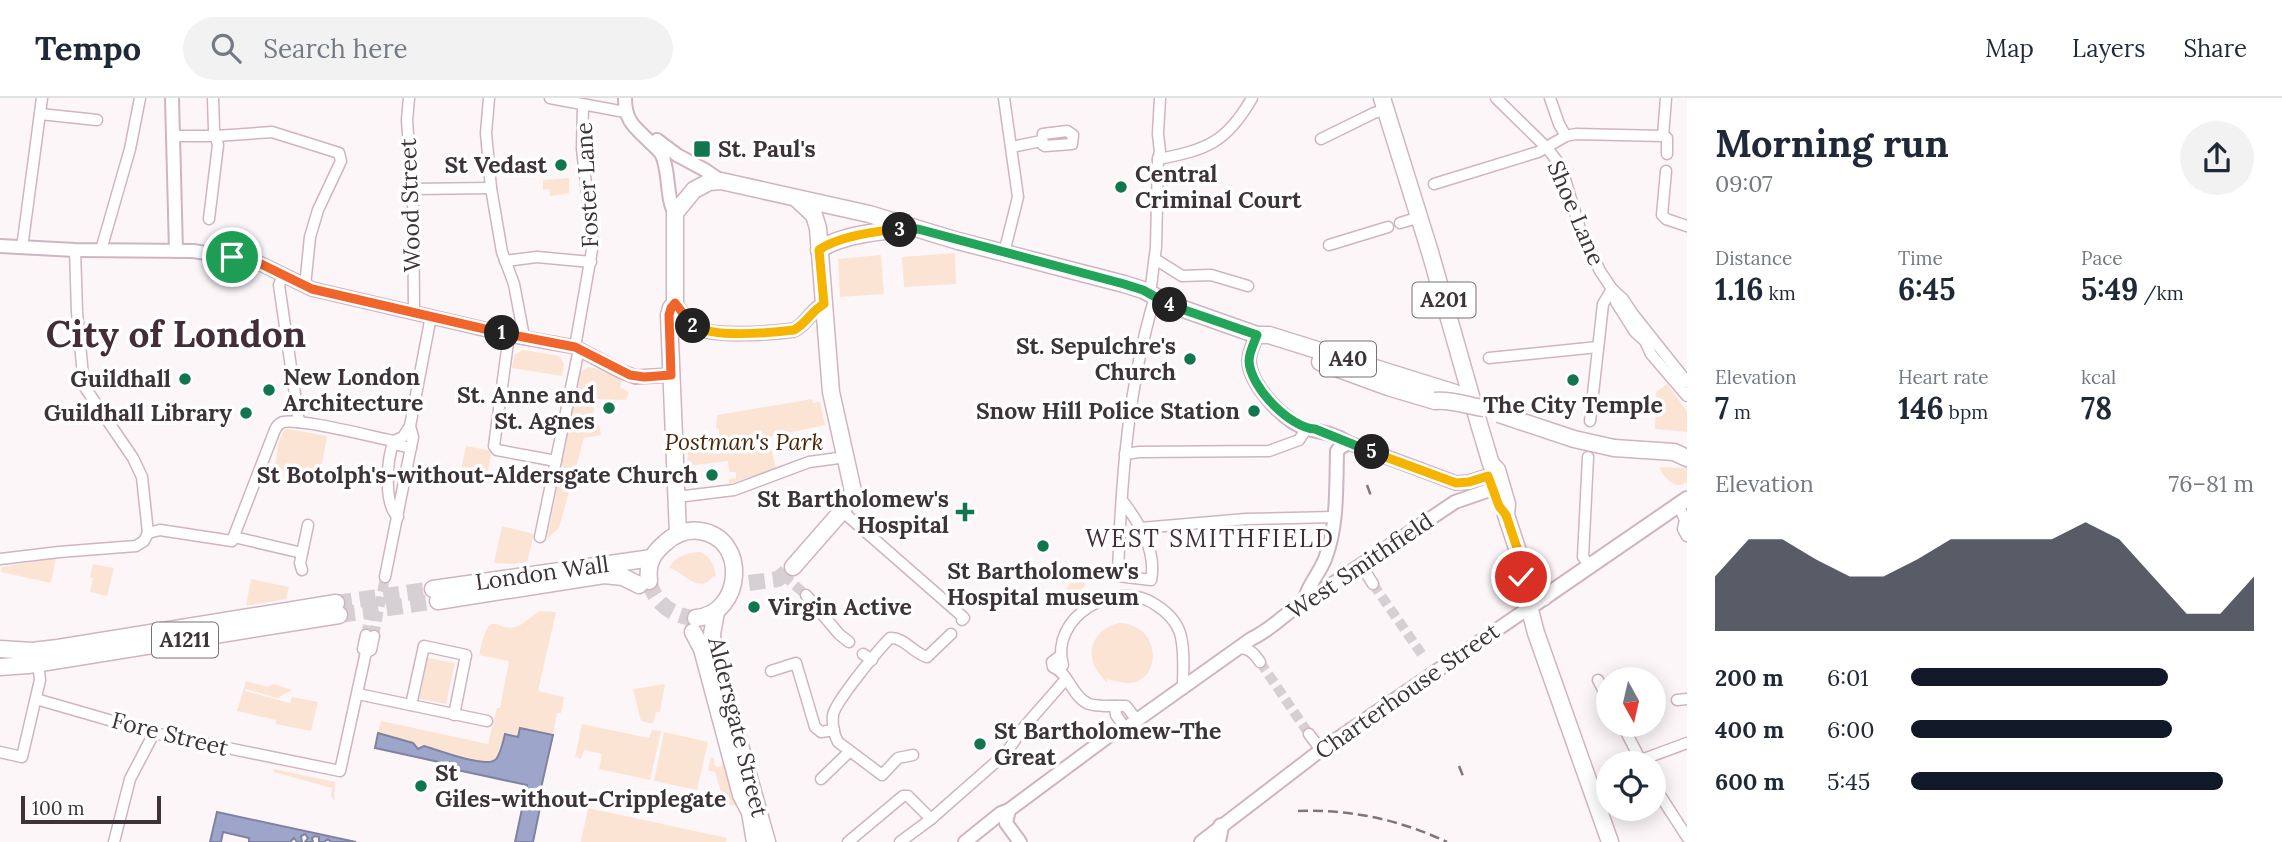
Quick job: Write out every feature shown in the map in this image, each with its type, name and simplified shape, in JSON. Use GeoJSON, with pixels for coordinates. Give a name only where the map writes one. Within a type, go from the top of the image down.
{"type":"FeatureCollection","features":[{"type":"Feature","properties":{"kind":"main road","name":"A201"},"geometry":{"type":"LineString","coordinates":[[1383,104],[1420,217],[1499,506],[1506,515],[1519,554],[1519,568],[1537,602],[1538,638],[1610,842]]}},
{"type":"Feature","properties":{"kind":"main road","name":"A40"},"geometry":{"type":"LineString","coordinates":[[721,181],[869,214],[1124,284],[1172,305],[1257,335],[1280,338],[1439,396]]}},
{"type":"Feature","properties":{"kind":"main road"},"geometry":{"type":"LineString","coordinates":[[678,534],[669,315],[675,303],[675,213],[694,190],[709,182],[721,181]]}},
{"type":"Feature","properties":{"kind":"main road"},"geometry":{"type":"LineString","coordinates":[[793,567],[842,511],[853,491],[831,392],[818,228],[814,215],[798,200]]}},
{"type":"Feature","properties":{"kind":"main road","name":"A40"},"geometry":{"type":"LineString","coordinates":[[819,250],[837,241],[886,231],[918,229]]}},
{"type":"Feature","properties":{"kind":"main road","name":"A40"},"geometry":{"type":"LineString","coordinates":[[1257,335],[1265,343],[1382,384],[1439,396],[1465,397],[1484,408],[1574,439],[1614,448],[1683,452]]}},
{"type":"Feature","properties":{"kind":"main road","name":"Charterhouse Street"},"geometry":{"type":"LineString","coordinates":[[1537,602],[1683,501]]}},
{"type":"Feature","properties":{"kind":"main road"},"geometry":{"type":"LineString","coordinates":[[652,558],[662,545],[678,534],[698,531],[719,539],[730,550],[741,585],[716,612]]}},
{"type":"Feature","properties":{"kind":"main road","name":"London Wall"},"geometry":{"type":"LineString","coordinates":[[652,558],[644,583],[604,575],[435,595],[652,558]]}},
{"type":"Feature","properties":{"kind":"main road","name":"A1211"},"geometry":{"type":"LineString","coordinates":[[0,649],[32,651],[58,648],[337,609],[38,664],[0,667]]}},
{"type":"Feature","properties":{"kind":"main road","name":"Aldersgate Street"},"geometry":{"type":"LineString","coordinates":[[716,612],[695,625],[741,795],[750,812],[755,842]]}},
{"type":"Feature","properties":{"kind":"main road","name":"Aldersgate Street"},"geometry":{"type":"LineString","coordinates":[[716,612],[712,634],[713,649],[767,842]]}},
{"type":"Feature","properties":{"kind":"main road"},"geometry":{"type":"LineString","coordinates":[[1218,842],[1221,826]]}},
{"type":"Feature","properties":{"kind":"street"},"geometry":{"type":"LineString","coordinates":[[22,248],[42,98]]}},
{"type":"Feature","properties":{"kind":"street"},"geometry":{"type":"LineString","coordinates":[[173,98],[176,251]]}},
{"type":"Feature","properties":{"kind":"street"},"geometry":{"type":"LineString","coordinates":[[209,219],[218,145],[213,98]]}},
{"type":"Feature","properties":{"kind":"street","name":"Wood Street"},"geometry":{"type":"LineString","coordinates":[[409,98],[407,120],[415,187],[414,312]]}},
{"type":"Feature","properties":{"kind":"street"},"geometry":{"type":"LineString","coordinates":[[489,98],[486,134],[491,188],[505,261],[514,284],[524,337]]}},
{"type":"Feature","properties":{"kind":"street"},"geometry":{"type":"LineString","coordinates":[[550,98],[625,112],[677,155],[721,181]]}},
{"type":"Feature","properties":{"kind":"street"},"geometry":{"type":"LineString","coordinates":[[625,98],[628,120],[660,151],[668,173],[670,207],[675,213]]}},
{"type":"Feature","properties":{"kind":"street"},"geometry":{"type":"LineString","coordinates":[[1004,98],[1018,197],[1004,253]]}},
{"type":"Feature","properties":{"kind":"street"},"geometry":{"type":"LineString","coordinates":[[1122,500],[1141,528],[1151,556],[1152,579],[1118,576],[1122,527],[1120,508],[1125,454],[1135,383],[1153,295],[1160,98]]}},
{"type":"Feature","properties":{"kind":"street"},"geometry":{"type":"LineString","coordinates":[[1158,159],[1189,153],[1219,140],[1231,130],[1252,98]]}},
{"type":"Feature","properties":{"kind":"street"},"geometry":{"type":"LineString","coordinates":[[1434,184],[1479,172],[1547,148],[1496,98]]}},
{"type":"Feature","properties":{"kind":"street","name":"Shoe Lane"},"geometry":{"type":"LineString","coordinates":[[1550,98],[1566,136],[1547,148],[1561,166],[1580,229],[1595,262],[1612,289],[1603,304],[1590,421]]}},
{"type":"Feature","properties":{"kind":"street"},"geometry":{"type":"LineString","coordinates":[[1663,135],[1666,98]]}},
{"type":"Feature","properties":{"kind":"street"},"geometry":{"type":"LineString","coordinates":[[102,250],[130,149],[139,99]]}},
{"type":"Feature","properties":{"kind":"street"},"geometry":{"type":"LineString","coordinates":[[1321,139],[1374,113],[1383,104]]}},
{"type":"Feature","properties":{"kind":"street","name":"Foster Lane"},"geometry":{"type":"LineString","coordinates":[[540,537],[577,348],[582,297],[591,262],[592,233],[582,150],[583,105]]}},
{"type":"Feature","properties":{"kind":"street"},"geometry":{"type":"LineString","coordinates":[[40,114],[97,120]]}},
{"type":"Feature","properties":{"kind":"street"},"geometry":{"type":"LineString","coordinates":[[173,136],[216,136],[272,131],[337,151],[341,161],[318,210],[310,237],[305,286]]}},
{"type":"Feature","properties":{"kind":"street"},"geometry":{"type":"LineString","coordinates":[[1566,136],[1604,133],[1663,135],[1667,138],[1667,154]]}},
{"type":"Feature","properties":{"kind":"street"},"geometry":{"type":"LineString","coordinates":[[1012,147],[1041,141]]}},
{"type":"Feature","properties":{"kind":"street"},"geometry":{"type":"LineString","coordinates":[[1666,171],[1662,215],[1665,219],[1687,226]]}},
{"type":"Feature","properties":{"kind":"street"},"geometry":{"type":"LineString","coordinates":[[413,189],[491,188]]}},
{"type":"Feature","properties":{"kind":"street"},"geometry":{"type":"LineString","coordinates":[[1400,223],[1420,217]]}},
{"type":"Feature","properties":{"kind":"street"},"geometry":{"type":"LineString","coordinates":[[1329,245],[1388,227]]}},
{"type":"Feature","properties":{"kind":"street"},"geometry":{"type":"LineString","coordinates":[[0,247],[193,251],[247,259],[305,286],[509,335],[577,348],[630,375],[671,375]]}},
{"type":"Feature","properties":{"kind":"street"},"geometry":{"type":"LineString","coordinates":[[0,559],[136,546],[148,533],[142,477],[133,458],[84,386],[75,250]]}},
{"type":"Feature","properties":{"kind":"street"},"geometry":{"type":"LineString","coordinates":[[505,261],[537,257],[591,262]]}},
{"type":"Feature","properties":{"kind":"street"},"geometry":{"type":"LineString","coordinates":[[1154,259],[1182,276],[1211,275],[1248,286]]}},
{"type":"Feature","properties":{"kind":"street"},"geometry":{"type":"LineString","coordinates":[[283,275],[279,285],[280,297],[299,422]]}},
{"type":"Feature","properties":{"kind":"street"},"geometry":{"type":"LineString","coordinates":[[1612,289],[1623,299],[1687,382]]}},
{"type":"Feature","properties":{"kind":"street"},"geometry":{"type":"LineString","coordinates":[[1612,289],[1616,302],[1635,332],[1687,396]]}},
{"type":"Feature","properties":{"kind":"street"},"geometry":{"type":"LineString","coordinates":[[675,303],[693,326],[701,331],[720,333],[794,330],[802,326],[817,308],[824,304]]}},
{"type":"Feature","properties":{"kind":"street"},"geometry":{"type":"LineString","coordinates":[[394,441],[402,437],[410,426],[431,316]]}},
{"type":"Feature","properties":{"kind":"street"},"geometry":{"type":"LineString","coordinates":[[509,335],[494,446],[497,450],[556,461]]}},
{"type":"Feature","properties":{"kind":"street"},"geometry":{"type":"LineString","coordinates":[[1257,335],[1249,359],[1255,380],[1271,403],[1295,422],[1449,481],[1493,481]]}},
{"type":"Feature","properties":{"kind":"street"},"geometry":{"type":"LineString","coordinates":[[1489,358],[1598,347]]}},
{"type":"Feature","properties":{"kind":"street"},"geometry":{"type":"LineString","coordinates":[[233,539],[276,428],[283,422],[299,422],[394,441],[398,445],[411,448]]}},
{"type":"Feature","properties":{"kind":"street"},"geometry":{"type":"LineString","coordinates":[[385,577],[411,448],[413,433],[410,426]]}},
{"type":"Feature","properties":{"kind":"street"},"geometry":{"type":"LineString","coordinates":[[1125,454],[1269,451],[1299,440],[1307,428]]}},
{"type":"Feature","properties":{"kind":"street"},"geometry":{"type":"LineString","coordinates":[[394,441],[388,484],[393,512],[398,517]]}},
{"type":"Feature","properties":{"kind":"street"},"geometry":{"type":"LineString","coordinates":[[1305,598],[1310,583],[1325,559],[1334,517],[1337,451],[1349,443]]}},
{"type":"Feature","properties":{"kind":"street"},"geometry":{"type":"LineString","coordinates":[[677,497],[734,490],[810,461],[846,457]]}},
{"type":"Feature","properties":{"kind":"street"},"geometry":{"type":"LineString","coordinates":[[1588,457],[1583,556],[1590,566]]}},
{"type":"Feature","properties":{"kind":"street"},"geometry":{"type":"LineString","coordinates":[[1449,481],[1455,502]]}},
{"type":"Feature","properties":{"kind":"street","name":"West Smithfield"},"geometry":{"type":"LineString","coordinates":[[1007,816],[1105,738],[1125,728],[1238,648],[1266,632],[1305,598],[1322,591],[1455,502],[1493,481]]}},
{"type":"Feature","properties":{"kind":"street"},"geometry":{"type":"LineString","coordinates":[[388,484],[396,489],[405,483]]}},
{"type":"Feature","properties":{"kind":"street"},"geometry":{"type":"LineString","coordinates":[[1683,501],[1686,520],[1683,528],[1687,536]]}},
{"type":"Feature","properties":{"kind":"street"},"geometry":{"type":"LineString","coordinates":[[842,511],[962,616],[962,620]]}},
{"type":"Feature","properties":{"kind":"street"},"geometry":{"type":"LineString","coordinates":[[1141,528],[1246,519],[1334,517]]}},
{"type":"Feature","properties":{"kind":"street"},"geometry":{"type":"LineString","coordinates":[[302,570],[300,563],[309,525]]}},
{"type":"Feature","properties":{"kind":"street"},"geometry":{"type":"LineString","coordinates":[[148,533],[160,530],[233,539],[302,553]]}},
{"type":"Feature","properties":{"kind":"street"},"geometry":{"type":"LineString","coordinates":[[1361,565],[1373,584]]}},
{"type":"Feature","properties":{"kind":"street"},"geometry":{"type":"LineString","coordinates":[[806,595],[849,642]]}},
{"type":"Feature","properties":{"kind":"street"},"geometry":{"type":"LineString","coordinates":[[1136,719],[1126,706],[1087,704],[1060,669],[1065,636],[1071,624],[1085,609],[1097,601],[1117,595],[1138,596],[1166,611],[1179,631],[1183,648],[1183,687]]}},
{"type":"Feature","properties":{"kind":"street","name":"Charterhouse Street"},"geometry":{"type":"LineString","coordinates":[[1201,842],[1321,750],[1537,602]]}},
{"type":"Feature","properties":{"kind":"street","name":"West Smithfield"},"geometry":{"type":"LineString","coordinates":[[1238,648],[1245,648],[1257,657],[1266,632]]}},
{"type":"Feature","properties":{"kind":"street"},"geometry":{"type":"LineString","coordinates":[[913,754],[898,758],[882,775],[838,743],[833,714],[867,657],[890,638],[898,638],[927,657],[951,634]]}},
{"type":"Feature","properties":{"kind":"street"},"geometry":{"type":"LineString","coordinates":[[370,635],[370,650],[366,652],[358,694],[487,721]]}},
{"type":"Feature","properties":{"kind":"street"},"geometry":{"type":"LineString","coordinates":[[411,705],[424,646],[466,655],[454,715]]}},
{"type":"Feature","properties":{"kind":"street"},"geometry":{"type":"LineString","coordinates":[[771,671],[796,663],[815,727],[821,732],[834,730]]}},
{"type":"Feature","properties":{"kind":"street"},"geometry":{"type":"LineString","coordinates":[[0,752],[22,757],[40,680],[38,664]]}},
{"type":"Feature","properties":{"kind":"street"},"geometry":{"type":"LineString","coordinates":[[900,842],[931,819],[1006,754],[1024,727],[1066,679]]}},
{"type":"Feature","properties":{"kind":"street","name":"Fore Street"},"geometry":{"type":"LineString","coordinates":[[36,699],[154,733],[340,771],[358,694]]}},
{"type":"Feature","properties":{"kind":"street"},"geometry":{"type":"LineString","coordinates":[[1115,706],[1116,715],[1125,728]]}},
{"type":"Feature","properties":{"kind":"street"},"geometry":{"type":"LineString","coordinates":[[114,842],[130,779],[154,733]]}},
{"type":"Feature","properties":{"kind":"street"},"geometry":{"type":"LineString","coordinates":[[1309,734],[1321,750]]}},
{"type":"Feature","properties":{"kind":"street"},"geometry":{"type":"LineString","coordinates":[[1666,752],[1687,743]]}},
{"type":"Feature","properties":{"kind":"street"},"geometry":{"type":"LineString","coordinates":[[821,779],[849,752]]}},
{"type":"Feature","properties":{"kind":"street"},"geometry":{"type":"LineString","coordinates":[[848,842],[905,796],[931,819]]}},
{"type":"Feature","properties":{"kind":"street"},"geometry":{"type":"LineString","coordinates":[[1666,805],[1687,837]]}},
{"type":"Feature","properties":{"kind":"street"},"geometry":{"type":"LineString","coordinates":[[965,842],[991,822],[1007,816],[1020,842]]}},
{"type":"Feature","properties":{"kind":"green space"},"geometry":{"type":"Polygon","coordinates":[[[569,178],[569,193],[550,196],[549,189],[543,190],[543,180],[569,178]]]}},
{"type":"Feature","properties":{"kind":"green space"},"geometry":{"type":"Polygon","coordinates":[[[955,253],[956,284],[904,287],[902,257],[955,253]]]}},
{"type":"Feature","properties":{"kind":"green space"},"geometry":{"type":"Polygon","coordinates":[[[881,255],[884,294],[840,297],[838,259],[881,255]]]}},
{"type":"Feature","properties":{"kind":"green space"},"geometry":{"type":"Polygon","coordinates":[[[523,350],[559,356],[564,363],[562,376],[512,368],[514,355],[523,350]]]}},
{"type":"Feature","properties":{"kind":"green space"},"geometry":{"type":"Polygon","coordinates":[[[588,367],[622,381],[620,387],[629,392],[626,400],[594,399],[593,424],[599,425],[601,435],[584,438],[559,528],[547,539],[580,372],[588,367]]]}},
{"type":"Feature","properties":{"kind":"green space"},"geometry":{"type":"Polygon","coordinates":[[[1667,384],[1687,411],[1687,432],[1655,429],[1656,392],[1667,384]]]}},
{"type":"Feature","properties":{"kind":"green space","name":"Postman's Park"},"geometry":{"type":"Polygon","coordinates":[[[812,399],[813,403],[820,402],[825,425],[768,437],[776,468],[729,484],[729,479],[736,478],[736,472],[729,472],[728,461],[687,466],[688,452],[719,443],[717,415],[812,399]]]}},
{"type":"Feature","properties":{"kind":"green space"},"geometry":{"type":"Polygon","coordinates":[[[284,430],[327,436],[320,475],[275,469],[278,444],[284,430]]]}},
{"type":"Feature","properties":{"kind":"green space"},"geometry":{"type":"Polygon","coordinates":[[[466,446],[492,451],[487,475],[461,470],[466,446]]]}},
{"type":"Feature","properties":{"kind":"green space"},"geometry":{"type":"Polygon","coordinates":[[[1659,467],[1687,468],[1687,482],[1674,484],[1666,479],[1659,467]]]}},
{"type":"Feature","properties":{"kind":"green space"},"geometry":{"type":"Polygon","coordinates":[[[502,526],[534,534],[527,562],[494,563],[502,526]]]}},
{"type":"Feature","properties":{"kind":"green space"},"geometry":{"type":"Polygon","coordinates":[[[700,552],[711,561],[714,569],[716,577],[713,576],[708,582],[696,583],[669,568],[682,556],[700,552]]]}},
{"type":"Feature","properties":{"kind":"green space"},"geometry":{"type":"Polygon","coordinates":[[[56,558],[51,583],[1,572],[2,567],[56,558]]]}},
{"type":"Feature","properties":{"kind":"green space"},"geometry":{"type":"Polygon","coordinates":[[[93,564],[114,568],[107,596],[90,592],[93,564]]]}},
{"type":"Feature","properties":{"kind":"green space"},"geometry":{"type":"Polygon","coordinates":[[[1079,571],[1082,572],[1078,578],[1086,584],[1065,610],[1056,603],[1079,571]]]}},
{"type":"Feature","properties":{"kind":"green space"},"geometry":{"type":"Polygon","coordinates":[[[251,579],[289,587],[286,599],[246,606],[251,579]]]}},
{"type":"Feature","properties":{"kind":"green space"},"geometry":{"type":"Polygon","coordinates":[[[539,611],[556,612],[538,691],[564,697],[561,713],[557,713],[553,735],[520,728],[518,737],[505,735],[495,760],[479,762],[424,746],[417,749],[413,743],[378,733],[381,721],[488,744],[497,708],[500,708],[509,661],[479,655],[483,638],[491,625],[512,627],[522,624],[539,611]]]}},
{"type":"Feature","properties":{"kind":"green space"},"geometry":{"type":"Polygon","coordinates":[[[1119,623],[1133,626],[1143,632],[1150,641],[1153,652],[1149,672],[1131,683],[1108,679],[1106,682],[1093,662],[1092,648],[1097,637],[1106,628],[1119,623]]]}},
{"type":"Feature","properties":{"kind":"green space"},"geometry":{"type":"Polygon","coordinates":[[[428,658],[455,663],[446,704],[419,699],[428,658]]]}},
{"type":"Feature","properties":{"kind":"green space"},"geometry":{"type":"Polygon","coordinates":[[[246,681],[268,687],[274,684],[292,690],[277,698],[246,689],[245,691],[290,703],[292,697],[318,702],[311,731],[276,724],[276,720],[237,711],[246,681]]]}},
{"type":"Feature","properties":{"kind":"green space"},"geometry":{"type":"Polygon","coordinates":[[[665,684],[660,712],[656,712],[653,724],[641,721],[633,689],[665,684]]]}},
{"type":"Feature","properties":{"kind":"green space"},"geometry":{"type":"Polygon","coordinates":[[[582,724],[649,738],[652,730],[661,731],[650,780],[599,769],[602,754],[584,750],[581,759],[575,757],[582,724]]]}},
{"type":"Feature","properties":{"kind":"green space"},"geometry":{"type":"Polygon","coordinates":[[[664,732],[708,742],[697,790],[654,781],[664,732]]]}},
{"type":"Feature","properties":{"kind":"green space"},"geometry":{"type":"Polygon","coordinates":[[[711,757],[717,767],[722,766],[723,760],[736,806],[724,803],[715,772],[708,770],[711,757]]]}},
{"type":"Feature","properties":{"kind":"green space"},"geometry":{"type":"Polygon","coordinates":[[[274,769],[335,782],[334,801],[331,796],[332,788],[274,772],[274,769]]]}},
{"type":"Feature","properties":{"kind":"green space"},"geometry":{"type":"Polygon","coordinates":[[[588,808],[727,838],[726,842],[581,842],[588,808]]]}},
{"type":"Feature","properties":{"kind":"water"},"geometry":{"type":"Polygon","coordinates":[[[520,728],[553,735],[539,797],[542,798],[533,842],[515,842],[527,785],[375,748],[378,733],[413,743],[418,749],[424,746],[471,760],[489,762],[495,760],[498,755],[505,734],[518,737],[520,728]]]}},
{"type":"Feature","properties":{"kind":"water"},"geometry":{"type":"Polygon","coordinates":[[[217,812],[356,842],[331,842],[328,839],[319,842],[319,837],[315,836],[312,838],[313,842],[305,842],[308,838],[305,834],[301,836],[302,842],[297,842],[294,838],[290,842],[249,842],[249,838],[223,832],[221,842],[210,842],[217,812]]]}},
{"type":"Feature","properties":{"kind":"tunnel"},"geometry":{"type":"LineString","coordinates":[[749,583],[778,579],[793,567]]}},
{"type":"Feature","properties":{"kind":"tunnel"},"geometry":{"type":"LineString","coordinates":[[785,574],[806,595]]}},
{"type":"Feature","properties":{"kind":"tunnel"},"geometry":{"type":"LineString","coordinates":[[374,636],[385,577]]}},
{"type":"Feature","properties":{"kind":"tunnel"},"geometry":{"type":"LineString","coordinates":[[649,581],[660,603],[666,608],[680,615],[696,618]]}},
{"type":"Feature","properties":{"kind":"tunnel"},"geometry":{"type":"LineString","coordinates":[[1373,584],[1423,656]]}},
{"type":"Feature","properties":{"kind":"tunnel"},"geometry":{"type":"LineString","coordinates":[[336,603],[433,589]]}},
{"type":"Feature","properties":{"kind":"tunnel"},"geometry":{"type":"LineString","coordinates":[[339,615],[438,601]]}},
{"type":"Feature","properties":{"kind":"tunnel"},"geometry":{"type":"LineString","coordinates":[[366,635],[370,615],[377,609]]}},
{"type":"Feature","properties":{"kind":"tunnel"},"geometry":{"type":"LineString","coordinates":[[1260,662],[1309,734]]}},
{"type":"Feature","properties":{"kind":"railway"},"geometry":{"type":"LineString","coordinates":[[1367,485],[1371,496]]}},
{"type":"Feature","properties":{"kind":"railway"},"geometry":{"type":"LineString","coordinates":[[1459,766],[1463,776]]}},
{"type":"Feature","properties":{"kind":"railway"},"geometry":{"type":"LineString","coordinates":[[1298,811],[1356,814],[1393,822],[1447,842]]}},
{"type":"Feature","properties":{"kind":"place","name":"St. Paul's"},"geometry":{"type":"Point","coordinates":[702,149]}},
{"type":"Feature","properties":{"kind":"place","name":"St Vedast"},"geometry":{"type":"Point","coordinates":[561,165]}},
{"type":"Feature","properties":{"kind":"place","name":"Central Criminal Court"},"geometry":{"type":"Point","coordinates":[1121,187]}},
{"type":"Feature","properties":{"kind":"place","name":"St. Sepulchre's Church"},"geometry":{"type":"Point","coordinates":[1190,359]}},
{"type":"Feature","properties":{"kind":"place","name":"Guildhall"},"geometry":{"type":"Point","coordinates":[185,379]}},
{"type":"Feature","properties":{"kind":"place","name":"The City Temple"},"geometry":{"type":"Point","coordinates":[1573,380]}},
{"type":"Feature","properties":{"kind":"place","name":"New London Architecture"},"geometry":{"type":"Point","coordinates":[269,390]}},
{"type":"Feature","properties":{"kind":"place","name":"St. Anne and St. Agnes"},"geometry":{"type":"Point","coordinates":[609,408]}},
{"type":"Feature","properties":{"kind":"place","name":"Snow Hill Police Station"},"geometry":{"type":"Point","coordinates":[1254,411]}},
{"type":"Feature","properties":{"kind":"place","name":"Guildhall Library"},"geometry":{"type":"Point","coordinates":[246,413]}},
{"type":"Feature","properties":{"kind":"place","name":"St Botolph's-without-Aldersgate Church"},"geometry":{"type":"Point","coordinates":[712,475]}},
{"type":"Feature","properties":{"kind":"place","name":"St Bartholomew's Hospital"},"geometry":{"type":"Point","coordinates":[965,512]}},
{"type":"Feature","properties":{"kind":"place","name":"St Bartholomew's Hospital museum"},"geometry":{"type":"Point","coordinates":[1043,546]}},
{"type":"Feature","properties":{"kind":"place","name":"Virgin Active"},"geometry":{"type":"Point","coordinates":[754,607]}},
{"type":"Feature","properties":{"kind":"place","name":"St Bartholomew-The Great"},"geometry":{"type":"Point","coordinates":[980,744]}},
{"type":"Feature","properties":{"kind":"place","name":"St Giles-without-Cripplegate"},"geometry":{"type":"Point","coordinates":[421,786]}},
{"type":"Feature","properties":{"kind":"district","name":"City of London"},"geometry":{"type":"Point","coordinates":[176,334]}},
{"type":"Feature","properties":{"kind":"district","name":"WEST SMITHFIELD"},"geometry":{"type":"Point","coordinates":[1210,539]}},
{"type":"Feature","properties":{"kind":"route"},"geometry":{"type":"LineString","coordinates":[[232,257],[261,264],[312,289],[509,335],[575,347],[620,371],[644,377],[671,375],[669,315],[675,303],[690,323],[701,331],[720,333],[794,330],[802,326],[817,308],[824,304],[819,250],[837,241],[886,231],[918,229],[1131,286],[1164,302],[1257,335],[1250,355],[1255,380],[1271,403],[1295,422],[1456,483],[1488,476],[1499,506],[1506,515],[1519,554],[1521,577]]}}]}
